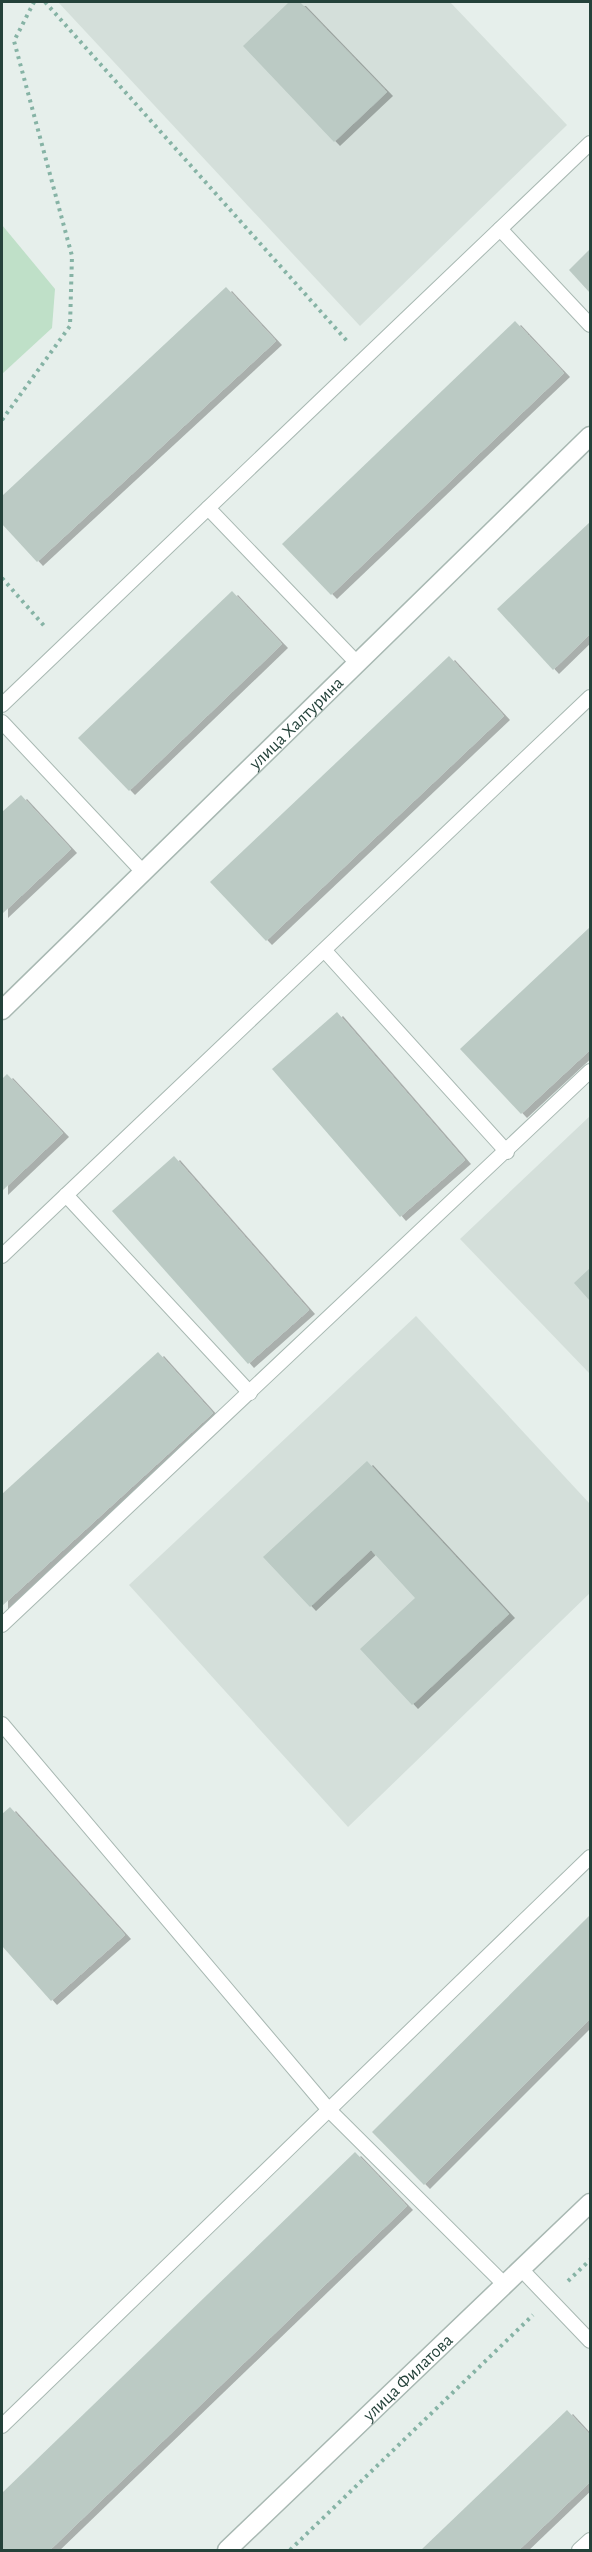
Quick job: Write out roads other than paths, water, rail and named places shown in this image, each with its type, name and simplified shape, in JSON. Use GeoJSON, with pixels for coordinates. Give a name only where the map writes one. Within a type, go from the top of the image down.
{"type":"FeatureCollection","features":[{"type":"Feature","properties":{"kind":"street","name":"улица Халтурина"},"geometry":{"type":"LineString","coordinates":[[2,1010],[591,436]]}},
{"type":"Feature","properties":{"kind":"street","name":"улица Филатова"},"geometry":{"type":"LineString","coordinates":[[227,2550],[591,2203]]}},
{"type":"Feature","properties":{"kind":"lane"},"geometry":{"type":"LineString","coordinates":[[2,705],[591,143]]}},
{"type":"Feature","properties":{"kind":"lane"},"geometry":{"type":"LineString","coordinates":[[500,230],[591,325]]}},
{"type":"Feature","properties":{"kind":"lane"},"geometry":{"type":"LineString","coordinates":[[208,508],[357,663]]}},
{"type":"Feature","properties":{"kind":"lane"},"geometry":{"type":"LineString","coordinates":[[2,1256],[591,697]]}},
{"type":"Feature","properties":{"kind":"lane"},"geometry":{"type":"LineString","coordinates":[[2,722],[143,872]]}},
{"type":"Feature","properties":{"kind":"lane"},"geometry":{"type":"LineString","coordinates":[[325,951],[507,1152]]}},
{"type":"Feature","properties":{"kind":"lane"},"geometry":{"type":"LineString","coordinates":[[2,1625],[591,1071]]}},
{"type":"Feature","properties":{"kind":"lane"},"geometry":{"type":"LineString","coordinates":[[66,1195],[250,1393]]}},
{"type":"Feature","properties":{"kind":"lane"},"geometry":{"type":"LineString","coordinates":[[2,1724],[329,2110],[505,2285]]}},
{"type":"Feature","properties":{"kind":"lane"},"geometry":{"type":"LineString","coordinates":[[2,2426],[591,1857]]}},
{"type":"Feature","properties":{"kind":"lane"},"geometry":{"type":"LineString","coordinates":[[521,2270],[591,2341]]}},
{"type":"Feature","properties":{"kind":"lane"},"geometry":{"type":"LineString","coordinates":[[579,2550],[591,2540]]}}]}
